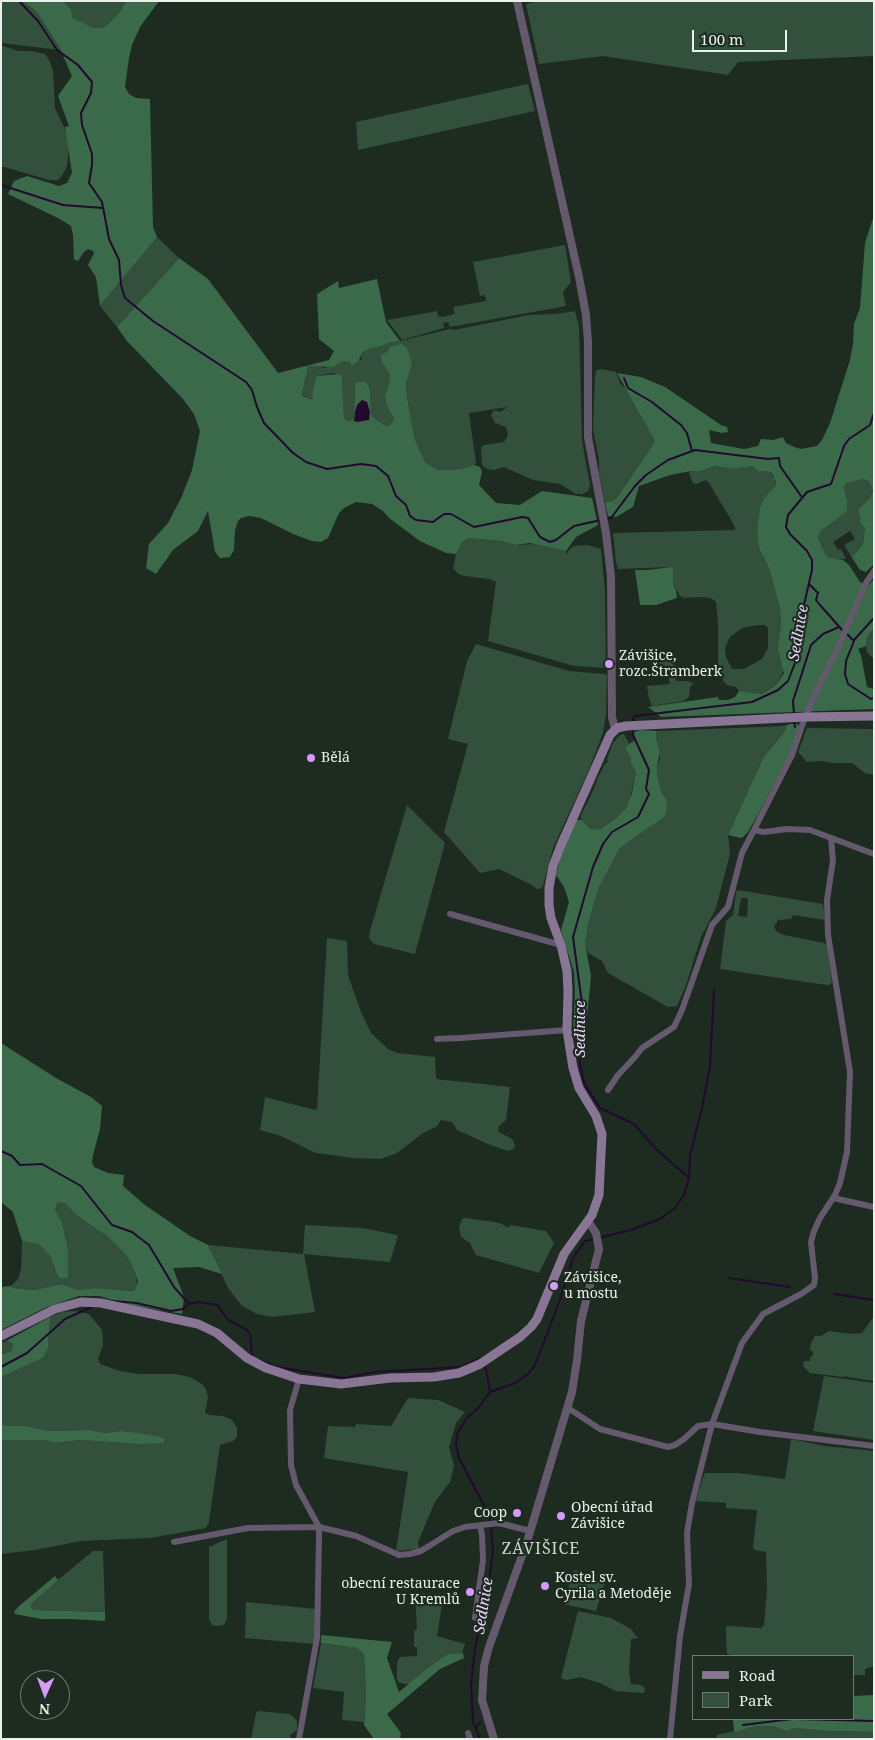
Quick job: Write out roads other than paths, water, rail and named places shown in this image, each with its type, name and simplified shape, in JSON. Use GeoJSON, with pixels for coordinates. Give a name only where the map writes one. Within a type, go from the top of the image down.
{"type":"FeatureCollection","features":[{"type":"Feature","properties":{"kind":"main road"},"geometry":{"type":"LineString","coordinates":[[1,1336],[55,1310],[81,1302],[101,1303],[185,1321],[204,1327],[223,1338],[255,1363],[272,1371],[299,1379],[341,1384],[390,1378],[434,1377],[459,1373],[482,1363],[520,1338],[540,1314],[564,1254],[588,1221],[595,1209],[599,1195],[602,1134],[596,1116],[576,1081],[571,1060],[567,1030],[568,978],[561,945],[549,905],[548,888],[561,845],[606,743],[615,729],[626,726],[805,717],[874,716]]}},
{"type":"Feature","properties":{"kind":"street"},"geometry":{"type":"LineString","coordinates":[[517,1],[586,315],[588,342],[588,437],[606,532],[611,577],[612,717],[615,729]]}},
{"type":"Feature","properties":{"kind":"street"},"geometry":{"type":"LineString","coordinates":[[608,1090],[618,1075],[642,1048],[674,1027],[682,1010],[712,925],[728,907],[742,853],[792,755],[805,717],[874,571]]}},
{"type":"Feature","properties":{"kind":"street"},"geometry":{"type":"LineString","coordinates":[[754,830],[764,832],[787,829],[810,830],[874,854]]}},
{"type":"Feature","properties":{"kind":"street"},"geometry":{"type":"LineString","coordinates":[[670,1739],[680,1636],[689,1584],[687,1533],[692,1503],[712,1424],[742,1343],[763,1314],[802,1294],[814,1285],[813,1236],[820,1218],[840,1183],[847,1152],[850,1072],[828,935],[827,900],[834,860],[831,839]]}},
{"type":"Feature","properties":{"kind":"street"},"geometry":{"type":"LineString","coordinates":[[450,914],[561,945]]}},
{"type":"Feature","properties":{"kind":"street"},"geometry":{"type":"LineString","coordinates":[[437,1039],[567,1030]]}},
{"type":"Feature","properties":{"kind":"street"},"geometry":{"type":"LineString","coordinates":[[832,1198],[874,1207]]}},
{"type":"Feature","properties":{"kind":"street"},"geometry":{"type":"LineString","coordinates":[[494,1739],[482,1700],[484,1666],[530,1531],[568,1408],[575,1376],[581,1321],[595,1270],[599,1243],[594,1229],[588,1221]]}},
{"type":"Feature","properties":{"kind":"street"},"geometry":{"type":"LineString","coordinates":[[299,1379],[290,1410],[291,1466],[296,1484],[319,1527],[317,1638],[299,1739]]}},
{"type":"Feature","properties":{"kind":"street"},"geometry":{"type":"LineString","coordinates":[[568,1408],[600,1429],[668,1447],[675,1446],[698,1426],[712,1424],[874,1446]]}},
{"type":"Feature","properties":{"kind":"street"},"geometry":{"type":"LineString","coordinates":[[174,1542],[248,1528],[319,1527],[356,1536],[399,1555],[421,1551],[453,1531],[465,1527],[499,1523],[530,1531]]}},
{"type":"Feature","properties":{"kind":"street"},"geometry":{"type":"LineString","coordinates":[[475,1618],[483,1560],[482,1525]]}},
{"type":"Feature","properties":{"kind":"waterway"},"geometry":{"type":"LineString","coordinates":[[19,1],[38,21],[57,50],[78,65],[92,82],[91,93],[81,113],[82,125],[92,154],[89,183],[102,202],[109,239],[119,260],[121,285],[125,298],[153,321],[246,382],[252,390],[264,423],[293,453],[306,462],[327,469],[361,464],[376,466],[388,476],[396,496],[406,505],[410,516],[416,520],[433,522],[444,514],[451,514],[474,527],[522,517],[528,518],[540,537],[550,542],[556,540],[574,526],[601,520]]}},
{"type":"Feature","properties":{"kind":"waterway"},"geometry":{"type":"LineString","coordinates":[[1,185],[63,205],[103,208]]}},
{"type":"Feature","properties":{"kind":"waterway","name":"Sedlnice"},"geometry":{"type":"LineString","coordinates":[[874,264],[874,293]]}},
{"type":"Feature","properties":{"kind":"waterway"},"geometry":{"type":"LineString","coordinates":[[624,378],[628,388],[652,402],[681,425],[687,433],[692,451]]}},
{"type":"Feature","properties":{"kind":"waterway","name":"Sedlnice"},"geometry":{"type":"LineString","coordinates":[[632,722],[635,716],[752,702],[778,690],[788,681],[798,655],[801,618],[812,570],[812,560],[807,551],[790,534],[786,527],[788,515],[807,492],[831,484],[844,446],[849,439],[870,425],[874,413]]}},
{"type":"Feature","properties":{"kind":"waterway"},"geometry":{"type":"LineString","coordinates":[[606,519],[611,518],[635,486],[646,475],[668,460],[695,450],[768,459],[779,458],[780,466],[801,496]]}},
{"type":"Feature","properties":{"kind":"waterway"},"geometry":{"type":"LineString","coordinates":[[809,584],[818,593],[816,600],[843,631]]}},
{"type":"Feature","properties":{"kind":"waterway"},"geometry":{"type":"LineString","coordinates":[[854,640],[874,618]]}},
{"type":"Feature","properties":{"kind":"waterway"},"geometry":{"type":"LineString","coordinates":[[794,714],[793,701],[811,645],[823,634],[839,627]]}},
{"type":"Feature","properties":{"kind":"waterway"},"geometry":{"type":"LineString","coordinates":[[847,634],[854,641],[846,661],[845,674],[848,684],[871,699],[874,698]]}},
{"type":"Feature","properties":{"kind":"waterway"},"geometry":{"type":"LineString","coordinates":[[794,721],[795,727]]}},
{"type":"Feature","properties":{"kind":"waterway","name":"Sedlnice"},"geometry":{"type":"LineString","coordinates":[[599,1238],[631,1230],[660,1219],[675,1208],[684,1195],[689,1178],[655,1148],[634,1124],[600,1108],[584,1083],[580,1064],[578,1031],[582,1004],[573,937],[593,867],[603,844],[612,832],[638,817],[649,794],[646,789],[649,770],[633,735],[633,730]]}},
{"type":"Feature","properties":{"kind":"waterway"},"geometry":{"type":"LineString","coordinates":[[689,1178],[690,1155],[710,1067],[714,989]]}},
{"type":"Feature","properties":{"kind":"waterway"},"geometry":{"type":"LineString","coordinates":[[1,1151],[12,1156],[20,1165],[42,1164],[81,1186],[112,1225],[132,1232],[149,1245],[174,1287],[189,1304],[199,1302],[217,1305],[228,1320],[247,1330],[250,1334],[252,1356],[255,1358]]}},
{"type":"Feature","properties":{"kind":"waterway","name":"Sedlnice"},"geometry":{"type":"LineString","coordinates":[[490,1522],[489,1515],[459,1458],[456,1444],[457,1434],[467,1418],[479,1407],[490,1392],[515,1383],[528,1374],[535,1365],[560,1300],[573,1258],[585,1241],[594,1239]]}},
{"type":"Feature","properties":{"kind":"waterway"},"geometry":{"type":"LineString","coordinates":[[729,1278],[790,1287]]}},
{"type":"Feature","properties":{"kind":"waterway"},"geometry":{"type":"LineString","coordinates":[[834,1294],[874,1300]]}},
{"type":"Feature","properties":{"kind":"waterway"},"geometry":{"type":"LineString","coordinates":[[102,1300],[136,1303],[171,1311],[183,1309],[188,1304]]}},
{"type":"Feature","properties":{"kind":"waterway"},"geometry":{"type":"LineString","coordinates":[[1,1367],[27,1353],[65,1319],[94,1306]]}},
{"type":"Feature","properties":{"kind":"waterway"},"geometry":{"type":"LineString","coordinates":[[259,1360],[277,1367],[344,1378],[375,1372],[461,1367],[481,1358],[481,1360]]}},
{"type":"Feature","properties":{"kind":"waterway"},"geometry":{"type":"LineString","coordinates":[[483,1364],[490,1391]]}},
{"type":"Feature","properties":{"kind":"waterway","name":"Sedlnice"},"geometry":{"type":"LineString","coordinates":[[480,1739],[473,1721],[471,1684],[475,1648],[486,1602],[493,1552],[491,1526]]}},
{"type":"Feature","properties":{"kind":"waterway"},"geometry":{"type":"LineString","coordinates":[[743,1725],[784,1720]]}},
{"type":"Feature","properties":{"kind":"waterway"},"geometry":{"type":"LineString","coordinates":[[835,1720],[874,1721]]}},
{"type":"Feature","properties":{"kind":"waterway","name":"Sedlnice"},"geometry":{"type":"LineString","coordinates":[[476,1728],[480,1722]]}},
{"type":"Feature","properties":{"kind":"place","name":"Závišice, rozc.Štramberk"},"geometry":{"type":"Point","coordinates":[609,664]}},
{"type":"Feature","properties":{"kind":"place","name":"Bělá"},"geometry":{"type":"Point","coordinates":[311,758]}},
{"type":"Feature","properties":{"kind":"place","name":"Závišice, u mostu"},"geometry":{"type":"Point","coordinates":[554,1286]}},
{"type":"Feature","properties":{"kind":"place","name":"Coop"},"geometry":{"type":"Point","coordinates":[517,1513]}},
{"type":"Feature","properties":{"kind":"place","name":"Obecní úřad Závišice"},"geometry":{"type":"Point","coordinates":[561,1516]}},
{"type":"Feature","properties":{"kind":"place","name":"Kostel sv. Cyrila a Metoděje"},"geometry":{"type":"Point","coordinates":[545,1586]}},
{"type":"Feature","properties":{"kind":"place","name":"obecní restaurace U Kremlů"},"geometry":{"type":"Point","coordinates":[470,1592]}},
{"type":"Feature","properties":{"kind":"district","name":"ZÁVIŠICE"},"geometry":{"type":"Point","coordinates":[541,1549]}}]}
